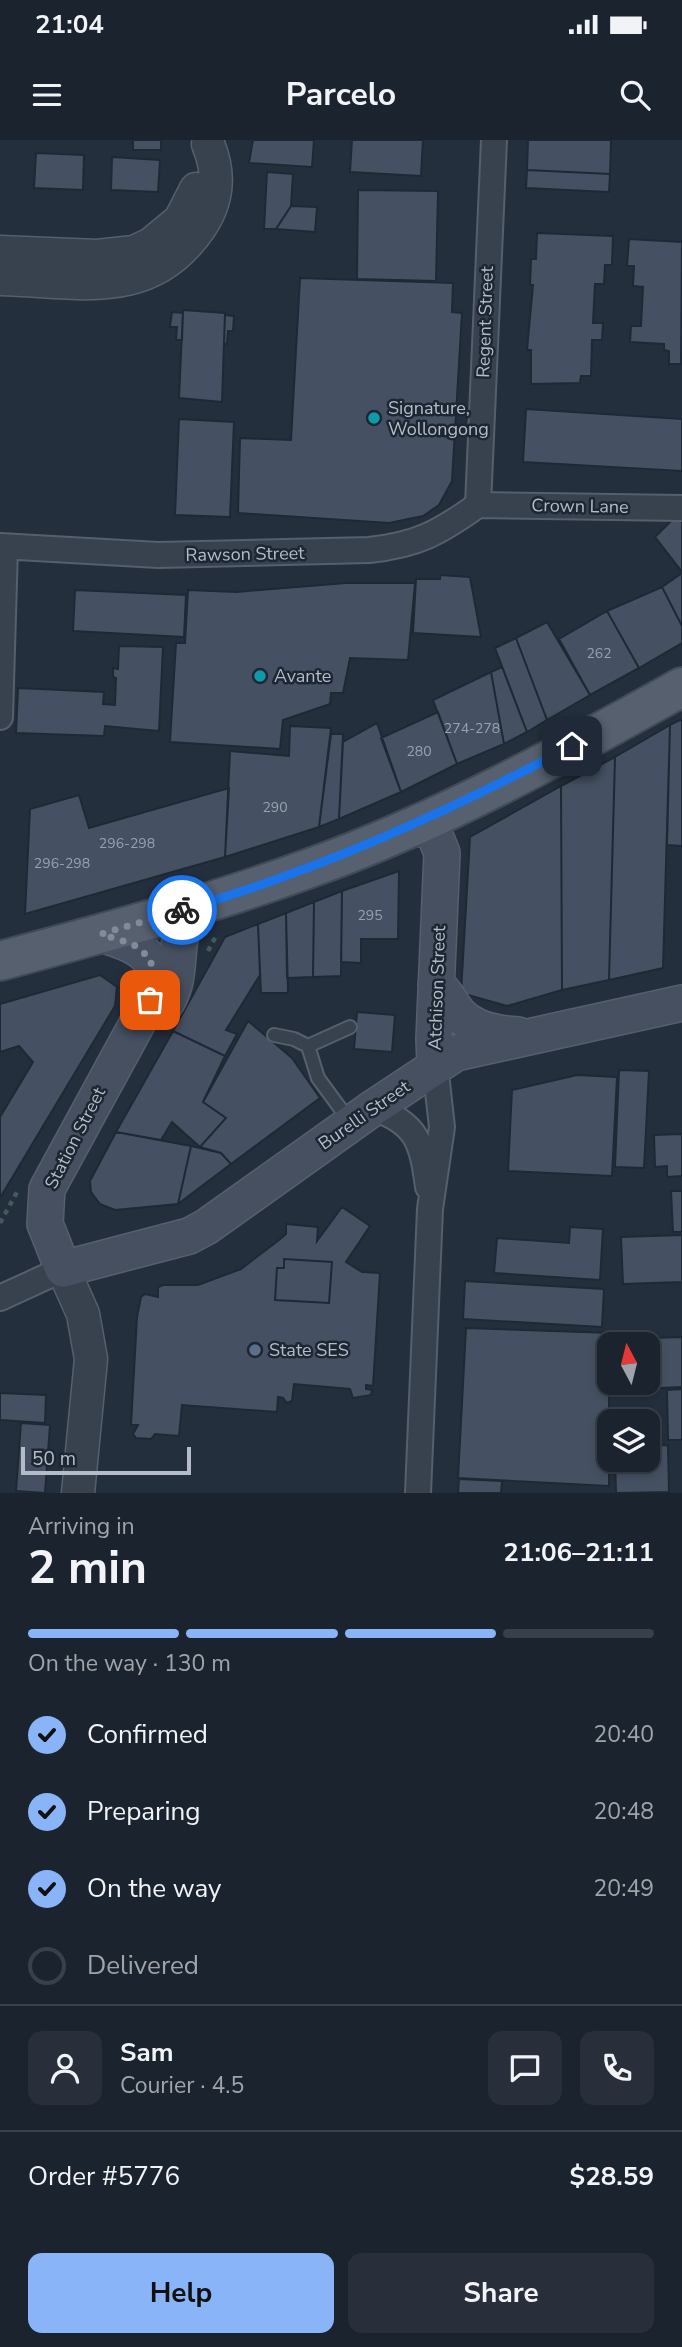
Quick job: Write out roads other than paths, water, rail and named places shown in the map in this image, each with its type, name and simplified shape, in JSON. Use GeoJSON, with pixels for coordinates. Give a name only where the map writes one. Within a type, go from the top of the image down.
{"type":"FeatureCollection","features":[{"type":"Feature","properties":{"kind":"main road"},"geometry":{"type":"LineString","coordinates":[[0,961],[204,904],[311,868],[485,792],[682,687]]}},
{"type":"Feature","properties":{"kind":"main road","name":"Atchison Street"},"geometry":{"type":"LineString","coordinates":[[412,826],[434,833],[442,853],[435,1065]]}},
{"type":"Feature","properties":{"kind":"main road","name":"Station Street"},"geometry":{"type":"LineString","coordinates":[[135,1026],[162,1010],[169,998],[178,970],[181,925],[189,914],[204,904]]}},
{"type":"Feature","properties":{"kind":"main road","name":"Station Street"},"geometry":{"type":"LineString","coordinates":[[63,1269],[45,1224],[47,1189],[153,991],[152,962],[139,948],[101,934]]}},
{"type":"Feature","properties":{"kind":"main road"},"geometry":{"type":"LineString","coordinates":[[436,984],[461,1015],[479,1027],[497,1033],[533,1034]]}},
{"type":"Feature","properties":{"kind":"main road","name":"Burelli Street"},"geometry":{"type":"LineString","coordinates":[[63,1269],[197,1232],[435,1065],[468,1049],[682,1003]]}},
{"type":"Feature","properties":{"kind":"street","name":"Regent Street"},"geometry":{"type":"LineString","coordinates":[[478,505],[494,140]]}},
{"type":"Feature","properties":{"kind":"street"},"geometry":{"type":"LineString","coordinates":[[0,252],[97,256],[134,252],[151,244],[180,220],[195,194],[208,142]]}},
{"type":"Feature","properties":{"kind":"street"},"geometry":{"type":"LineString","coordinates":[[0,279],[108,282],[139,278],[164,265],[189,244],[214,201],[217,181],[208,142]]}},
{"type":"Feature","properties":{"kind":"street","name":"Crown Lane"},"geometry":{"type":"LineString","coordinates":[[478,505],[682,508]]}},
{"type":"Feature","properties":{"kind":"street","name":"Rawson Street"},"geometry":{"type":"LineString","coordinates":[[3,546],[158,555],[369,550],[405,545],[431,537],[478,505]]}},
{"type":"Feature","properties":{"kind":"street"},"geometry":{"type":"LineString","coordinates":[[0,718],[3,546]]}},
{"type":"Feature","properties":{"kind":"street","name":"Atchison Street"},"geometry":{"type":"LineString","coordinates":[[418,1493],[430,1209],[442,1127],[435,1065]]}},
{"type":"Feature","properties":{"kind":"street","name":"Atchison Street"},"geometry":{"type":"LineString","coordinates":[[362,1115],[400,1119],[416,1135],[425,1167],[430,1209]]}},
{"type":"Feature","properties":{"kind":"street"},"geometry":{"type":"LineString","coordinates":[[0,1298],[63,1269],[83,1314],[91,1351],[78,1493]]}},
{"type":"Feature","properties":{"kind":"lane"},"geometry":{"type":"LineString","coordinates":[[308,1046],[351,1027]]}},
{"type":"Feature","properties":{"kind":"lane"},"geometry":{"type":"LineString","coordinates":[[274,1035],[299,1040],[308,1046],[317,1077],[362,1115]]}},
{"type":"Feature","properties":{"kind":"place","name":"Signature, Wollongong"},"geometry":{"type":"Point","coordinates":[374,418]}},
{"type":"Feature","properties":{"kind":"place","name":"Avante"},"geometry":{"type":"Point","coordinates":[260,676]}},
{"type":"Feature","properties":{"kind":"place","name":"State SES"},"geometry":{"type":"Point","coordinates":[255,1350]}}]}
